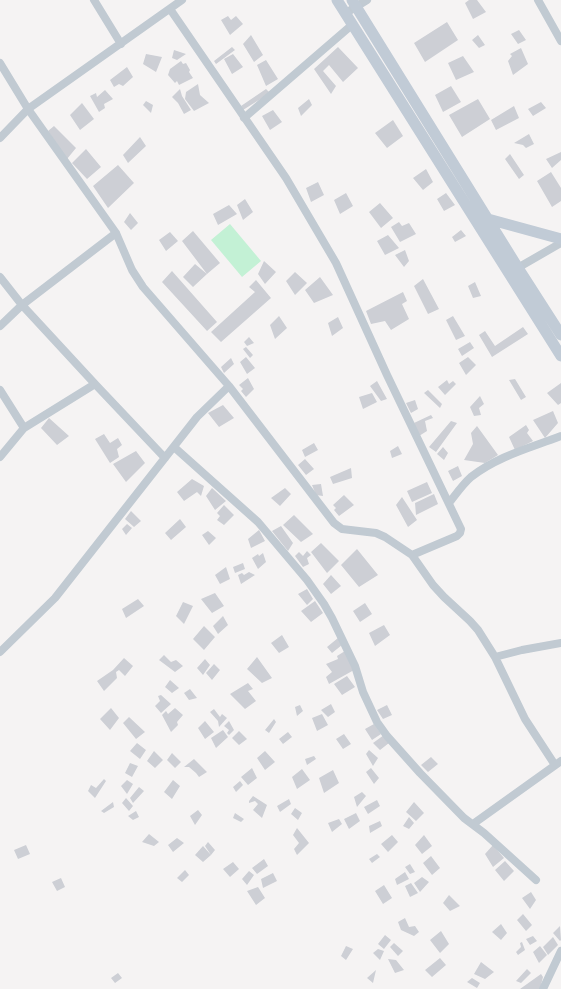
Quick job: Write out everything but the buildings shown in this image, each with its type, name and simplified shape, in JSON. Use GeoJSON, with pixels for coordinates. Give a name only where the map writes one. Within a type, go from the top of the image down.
{"type":"FeatureCollection","features":[{"type":"Feature","properties":{"kind":"street"},"geometry":{"type":"LineString","coordinates":[[94,0],[121,44]]}},
{"type":"Feature","properties":{"kind":"street"},"geometry":{"type":"LineString","coordinates":[[0,138],[28,109],[182,0]]}},
{"type":"Feature","properties":{"kind":"street"},"geometry":{"type":"LineString","coordinates":[[337,0],[561,356]]}},
{"type":"Feature","properties":{"kind":"street"},"geometry":{"type":"LineString","coordinates":[[346,13],[354,3],[367,0]]}},
{"type":"Feature","properties":{"kind":"street"},"geometry":{"type":"LineString","coordinates":[[538,0],[561,41]]}},
{"type":"Feature","properties":{"kind":"street"},"geometry":{"type":"LineString","coordinates":[[354,3],[561,335]]}},
{"type":"Feature","properties":{"kind":"street"},"geometry":{"type":"LineString","coordinates":[[170,9],[286,178],[336,263],[387,375],[461,529],[460,533],[456,536],[412,555]]}},
{"type":"Feature","properties":{"kind":"street"},"geometry":{"type":"LineString","coordinates":[[244,118],[352,24]]}},
{"type":"Feature","properties":{"kind":"street"},"geometry":{"type":"LineString","coordinates":[[0,63],[28,109],[116,233],[132,270],[143,287],[229,386],[334,523],[342,529],[376,533],[385,537],[412,555],[433,585],[478,630],[494,657],[525,719],[558,763],[473,824]]}},
{"type":"Feature","properties":{"kind":"street"},"geometry":{"type":"LineString","coordinates":[[488,219],[561,239]]}},
{"type":"Feature","properties":{"kind":"street"},"geometry":{"type":"LineString","coordinates":[[0,326],[22,305],[116,233]]}},
{"type":"Feature","properties":{"kind":"street"},"geometry":{"type":"LineString","coordinates":[[508,273],[561,243]]}},
{"type":"Feature","properties":{"kind":"street"},"geometry":{"type":"LineString","coordinates":[[0,277],[22,305],[164,458]]}},
{"type":"Feature","properties":{"kind":"street"},"geometry":{"type":"LineString","coordinates":[[0,457],[24,428],[95,384]]}},
{"type":"Feature","properties":{"kind":"street"},"geometry":{"type":"LineString","coordinates":[[0,652],[55,598],[197,417],[229,386]]}},
{"type":"Feature","properties":{"kind":"street"},"geometry":{"type":"LineString","coordinates":[[0,390],[24,428]]}},
{"type":"Feature","properties":{"kind":"street"},"geometry":{"type":"LineString","coordinates":[[449,503],[470,478],[488,465],[507,456],[561,436]]}},
{"type":"Feature","properties":{"kind":"street"},"geometry":{"type":"LineString","coordinates":[[174,447],[258,522],[307,580],[332,618],[355,666],[363,692],[377,722],[387,736],[420,773],[464,818],[473,824],[536,880]]}},
{"type":"Feature","properties":{"kind":"street"},"geometry":{"type":"LineString","coordinates":[[494,657],[561,643]]}},
{"type":"Feature","properties":{"kind":"street"},"geometry":{"type":"LineString","coordinates":[[543,989],[561,951]]}},
{"type":"Feature","properties":{"kind":"green space"},"geometry":{"type":"Polygon","coordinates":[[[230,224],[261,261],[242,277],[211,240],[230,224]]]}}]}
